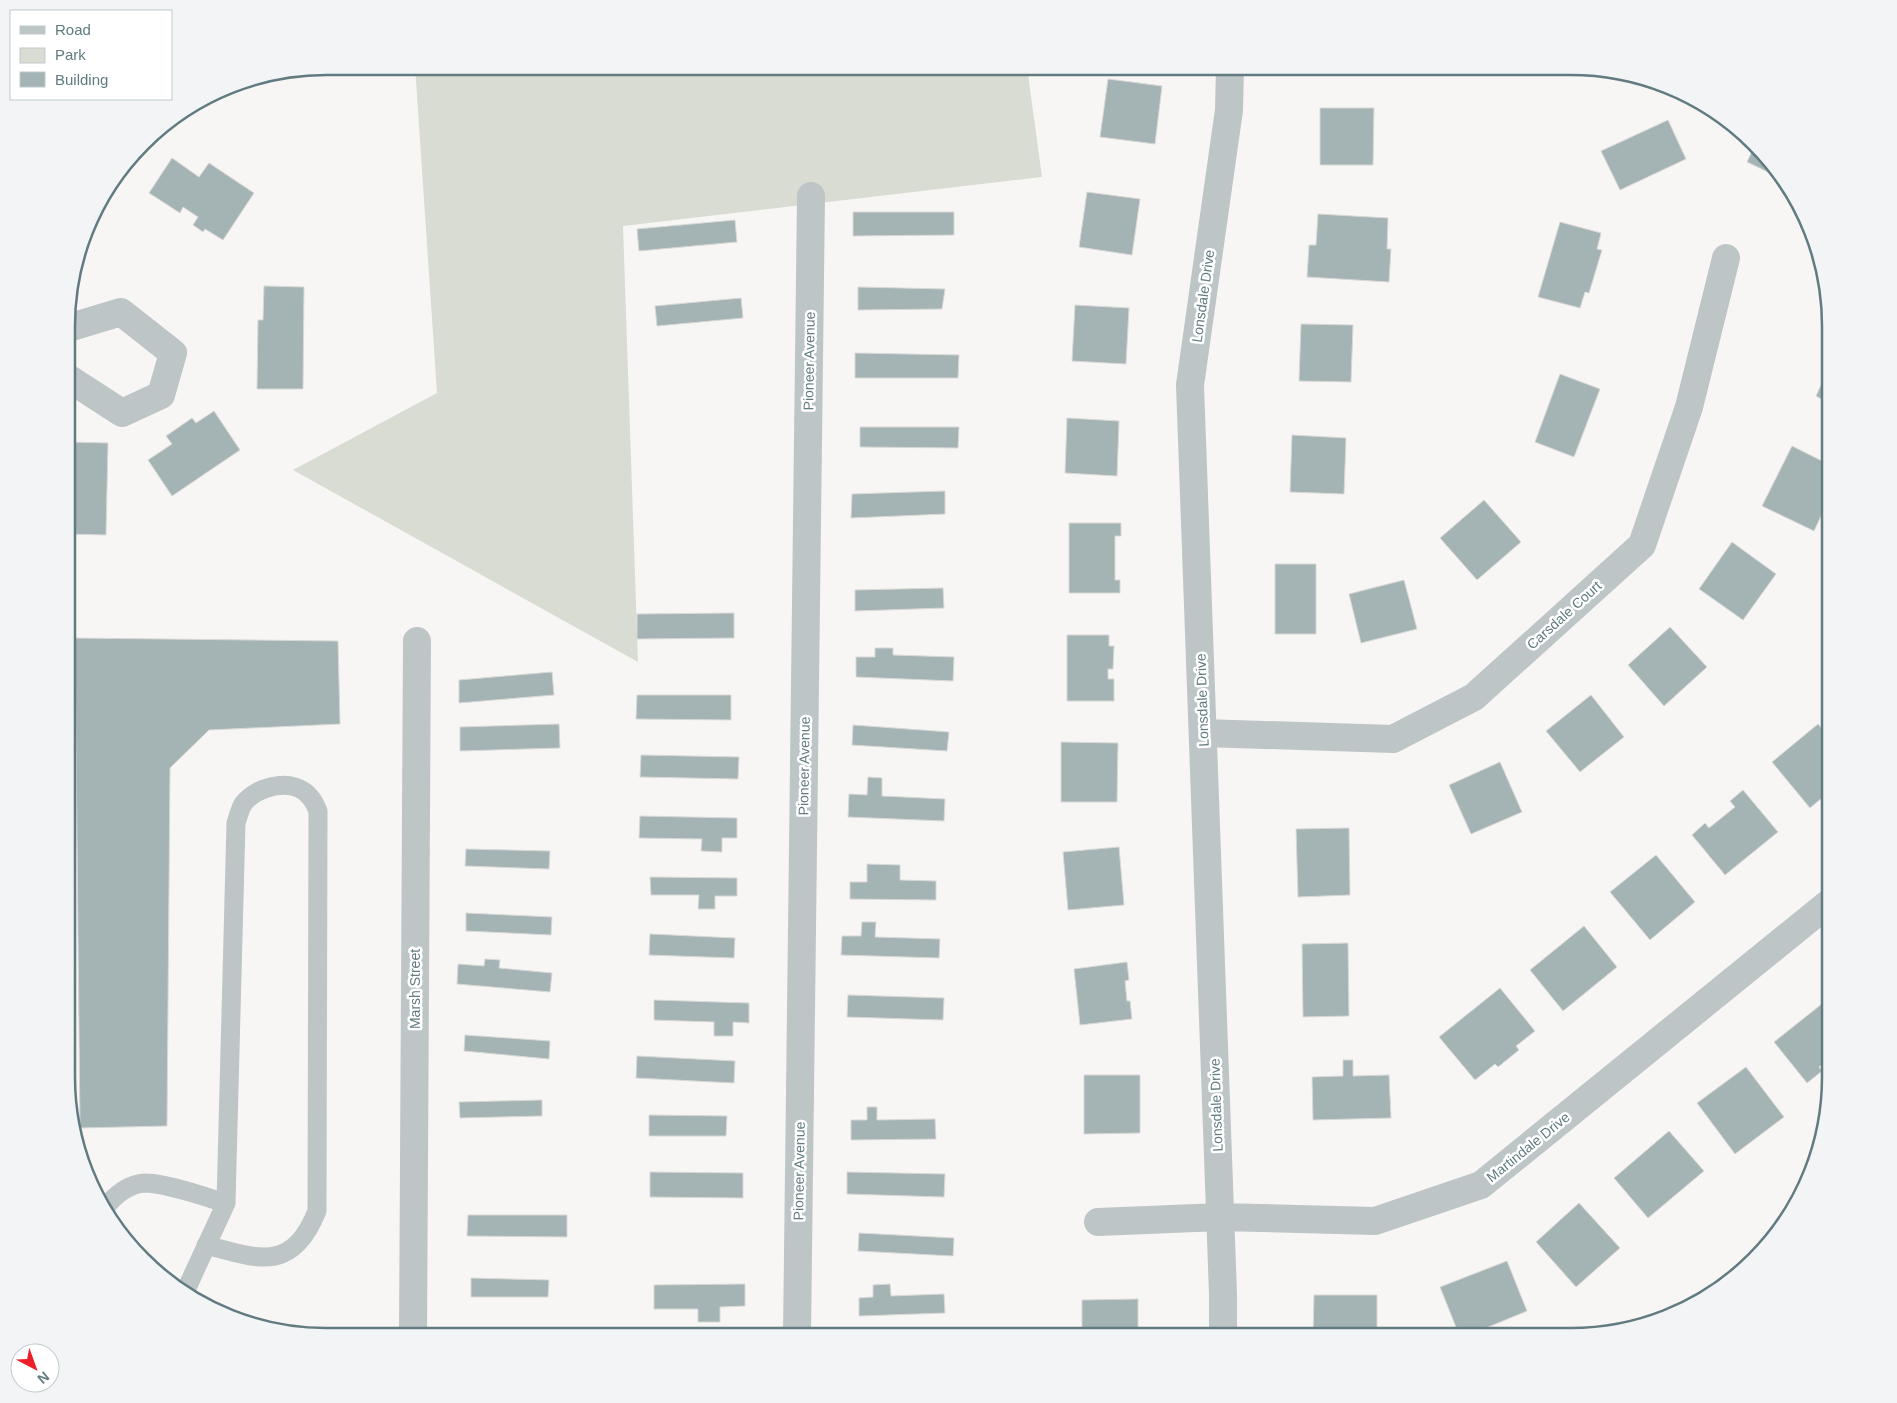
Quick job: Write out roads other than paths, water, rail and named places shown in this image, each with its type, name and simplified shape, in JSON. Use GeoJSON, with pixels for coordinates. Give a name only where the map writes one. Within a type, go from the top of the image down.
{"type":"FeatureCollection","features":[{"type":"Feature","properties":{"kind":"street","name":"Lonsdale Drive"},"geometry":{"type":"LineString","coordinates":[[1222,1328],[1223,1294],[1204,733],[1190,385],[1230,110],[1230,75]]}},
{"type":"Feature","properties":{"kind":"street","name":"Pioneer Avenue"},"geometry":{"type":"LineString","coordinates":[[797,1328],[811,196]]}},
{"type":"Feature","properties":{"kind":"street","name":"Carsdale Court"},"geometry":{"type":"LineString","coordinates":[[1204,733],[1393,740],[1474,697],[1642,545],[1689,407],[1726,258]]}},
{"type":"Feature","properties":{"kind":"street"},"geometry":{"type":"LineString","coordinates":[[75,325],[121,312],[172,353],[161,395],[122,413],[75,383]]}},
{"type":"Feature","properties":{"kind":"street","name":"Marsh Street"},"geometry":{"type":"LineString","coordinates":[[413,1328],[417,641]]}},
{"type":"Feature","properties":{"kind":"street","name":"Martindale Drive"},"geometry":{"type":"LineString","coordinates":[[1098,1222],[1220,1217],[1375,1221],[1481,1185],[1822,908]]}},
{"type":"Feature","properties":{"kind":"lane"},"geometry":{"type":"LineString","coordinates":[[187,1287],[206,1245],[226,1203],[236,823],[243,804],[258,792],[276,784],[294,786],[310,796],[318,811],[317,1211],[309,1230],[300,1242],[284,1254],[268,1257],[251,1257],[206,1245]]}},
{"type":"Feature","properties":{"kind":"lane"},"geometry":{"type":"LineString","coordinates":[[110,1204],[124,1190],[145,1183],[166,1186],[226,1203]]}}]}
